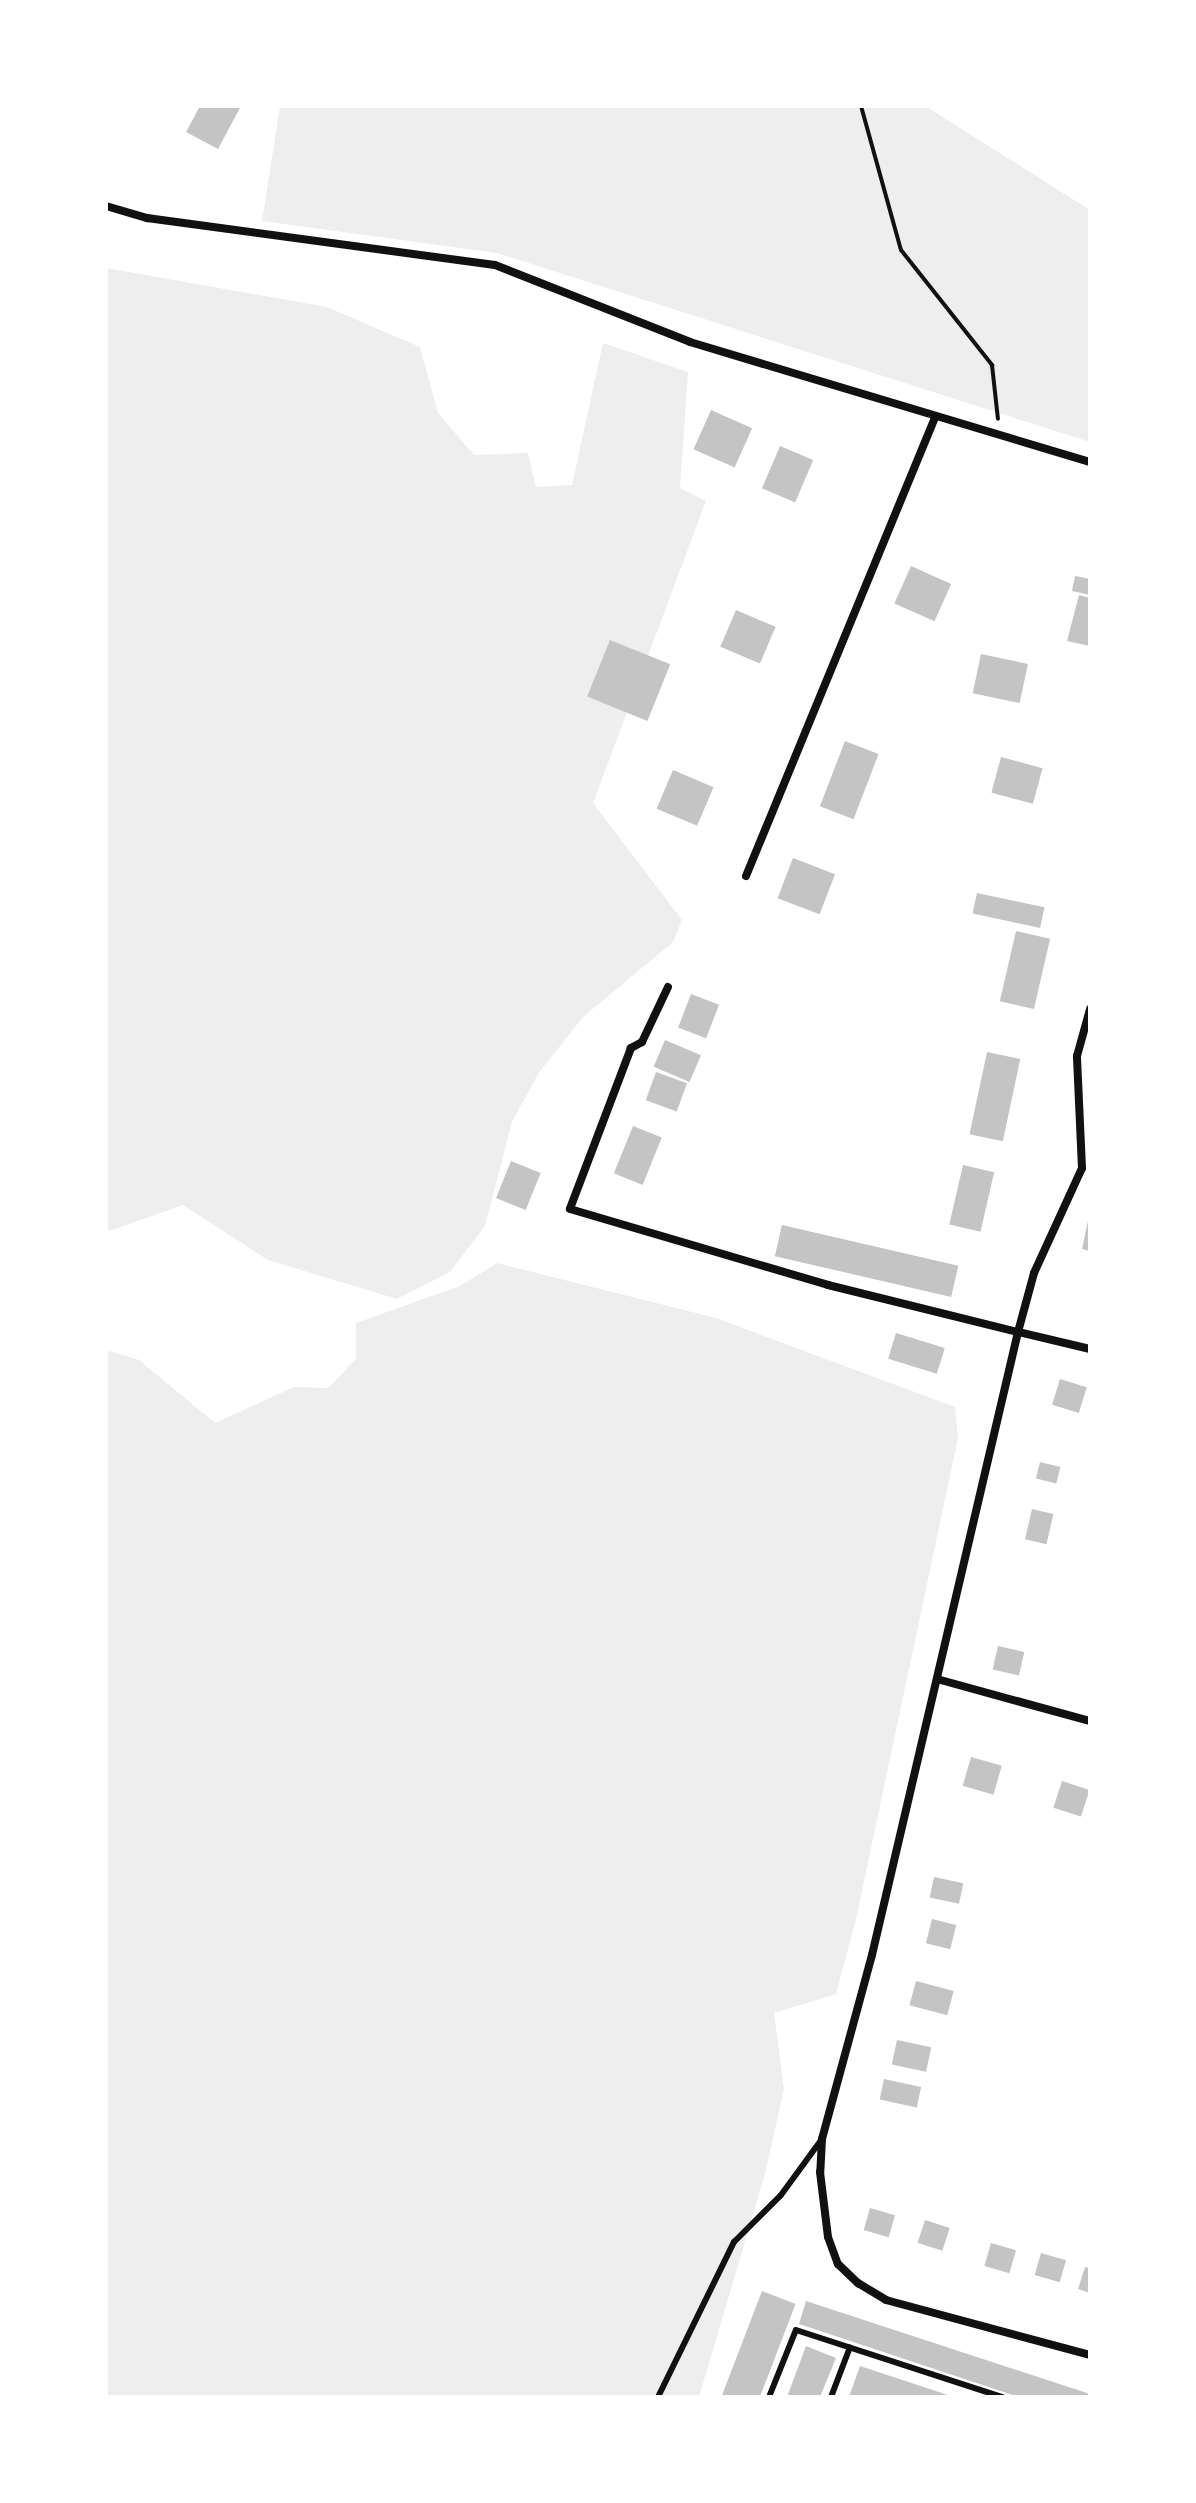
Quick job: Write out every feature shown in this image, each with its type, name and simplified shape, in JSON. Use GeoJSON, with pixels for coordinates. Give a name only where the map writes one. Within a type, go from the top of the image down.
{"type":"FeatureCollection","features":[{"type":"Feature","properties":{"kind":"street"},"geometry":{"type":"LineString","coordinates":[[106,206],[147,218],[495,265],[690,342],[1090,462]]}},
{"type":"Feature","properties":{"kind":"street"},"geometry":{"type":"LineString","coordinates":[[746,876],[935,417]]}},
{"type":"Feature","properties":{"kind":"street"},"geometry":{"type":"LineString","coordinates":[[668,987],[642,1042],[631,1048],[626,1059],[570,1209],[828,1285],[1090,1349]]}},
{"type":"Feature","properties":{"kind":"street"},"geometry":{"type":"LineString","coordinates":[[1090,1009],[1077,1056],[1086,1170],[1034,1273],[822,2139],[822,2208],[838,2264],[886,2300],[1090,2355]]}},
{"type":"Feature","properties":{"kind":"street"},"geometry":{"type":"LineString","coordinates":[[937,1679],[1090,1721]]}},
{"type":"Feature","properties":{"kind":"lane"},"geometry":{"type":"LineString","coordinates":[[658,2397],[734,2242],[781,2195],[822,2139]]}},
{"type":"Feature","properties":{"kind":"lane"},"geometry":{"type":"LineString","coordinates":[[769,2397],[796,2330],[1002,2397]]}},
{"type":"Feature","properties":{"kind":"lane"},"geometry":{"type":"LineString","coordinates":[[831,2397],[850,2347]]}},
{"type":"Feature","properties":{"kind":"path"},"geometry":{"type":"LineString","coordinates":[[861,106],[901,250],[992,365],[1000,437]]}},
{"type":"Feature","properties":{"kind":"shaded area"},"geometry":{"type":"Polygon","coordinates":[[[280,106],[925,106],[1090,210],[1090,442],[497,253],[262,221],[280,106]]]}},
{"type":"Feature","properties":{"kind":"shaded area"},"geometry":{"type":"Polygon","coordinates":[[[106,268],[327,307],[420,347],[438,413],[474,455],[528,453],[536,487],[572,485],[603,343],[688,372],[680,488],[706,501],[593,803],[682,920],[673,942],[583,1017],[538,1074],[512,1122],[485,1226],[450,1272],[397,1299],[268,1260],[183,1205],[106,1232],[106,268]]]}},
{"type":"Feature","properties":{"kind":"shaded area"},"geometry":{"type":"Polygon","coordinates":[[[497,1263],[716,1318],[955,1407],[958,1438],[856,1919],[836,1994],[774,2013],[784,2089],[765,2174],[699,2397],[106,2397],[106,1350],[139,1360],[215,1423],[294,1387],[328,1388],[356,1359],[356,1323],[460,1286],[497,1263]]]}},
{"type":"Feature","properties":{"kind":"building"},"geometry":{"type":"Polygon","coordinates":[[[200,106],[241,106],[218,149],[186,132],[200,106]]]}},
{"type":"Feature","properties":{"kind":"building"},"geometry":{"type":"Polygon","coordinates":[[[711,410],[752,428],[735,468],[694,449],[711,410]]]}},
{"type":"Feature","properties":{"kind":"building"},"geometry":{"type":"Polygon","coordinates":[[[780,446],[813,460],[795,502],[762,488],[780,446]]]}},
{"type":"Feature","properties":{"kind":"building"},"geometry":{"type":"Polygon","coordinates":[[[911,566],[951,584],[935,621],[894,603],[911,566]]]}},
{"type":"Feature","properties":{"kind":"building"},"geometry":{"type":"Polygon","coordinates":[[[1075,576],[1090,579],[1090,595],[1072,591],[1075,576]]]}},
{"type":"Feature","properties":{"kind":"building"},"geometry":{"type":"Polygon","coordinates":[[[1079,595],[1090,598],[1090,646],[1067,641],[1079,595]]]}},
{"type":"Feature","properties":{"kind":"building"},"geometry":{"type":"Polygon","coordinates":[[[736,610],[776,627],[760,664],[720,647],[736,610]]]}},
{"type":"Feature","properties":{"kind":"building"},"geometry":{"type":"Polygon","coordinates":[[[610,640],[670,664],[647,721],[587,697],[610,640]]]}},
{"type":"Feature","properties":{"kind":"building"},"geometry":{"type":"Polygon","coordinates":[[[981,654],[1028,664],[1020,703],[973,693],[981,654]]]}},
{"type":"Feature","properties":{"kind":"building"},"geometry":{"type":"Polygon","coordinates":[[[845,741],[879,754],[854,819],[820,806],[845,741]]]}},
{"type":"Feature","properties":{"kind":"building"},"geometry":{"type":"Polygon","coordinates":[[[1001,757],[1043,768],[1033,804],[991,793],[1001,757]]]}},
{"type":"Feature","properties":{"kind":"building"},"geometry":{"type":"Polygon","coordinates":[[[673,770],[714,787],[697,826],[657,809],[673,770]]]}},
{"type":"Feature","properties":{"kind":"building"},"geometry":{"type":"Polygon","coordinates":[[[793,858],[835,874],[820,914],[778,898],[793,858]]]}},
{"type":"Feature","properties":{"kind":"building"},"geometry":{"type":"Polygon","coordinates":[[[977,893],[1044,907],[1040,928],[973,914],[977,893]]]}},
{"type":"Feature","properties":{"kind":"building"},"geometry":{"type":"Polygon","coordinates":[[[1016,931],[1050,939],[1034,1009],[1000,1001],[1016,931]]]}},
{"type":"Feature","properties":{"kind":"building"},"geometry":{"type":"Polygon","coordinates":[[[691,994],[719,1005],[706,1038],[678,1028],[691,994]]]}},
{"type":"Feature","properties":{"kind":"building"},"geometry":{"type":"Polygon","coordinates":[[[665,1040],[701,1055],[690,1082],[654,1067],[665,1040]]]}},
{"type":"Feature","properties":{"kind":"building"},"geometry":{"type":"Polygon","coordinates":[[[987,1052],[1020,1059],[1003,1141],[970,1134],[987,1052]]]}},
{"type":"Feature","properties":{"kind":"building"},"geometry":{"type":"Polygon","coordinates":[[[656,1072],[687,1083],[677,1111],[646,1100],[656,1072]]]}},
{"type":"Feature","properties":{"kind":"building"},"geometry":{"type":"Polygon","coordinates":[[[633,1126],[662,1138],[643,1185],[614,1173],[633,1126]]]}},
{"type":"Feature","properties":{"kind":"building"},"geometry":{"type":"Polygon","coordinates":[[[511,1161],[541,1173],[526,1210],[496,1198],[511,1161]]]}},
{"type":"Feature","properties":{"kind":"building"},"geometry":{"type":"Polygon","coordinates":[[[963,1165],[994,1172],[980,1232],[949,1224],[963,1165]]]}},
{"type":"Feature","properties":{"kind":"building"},"geometry":{"type":"Polygon","coordinates":[[[1090,1216],[1090,1251],[1082,1249],[1090,1216]]]}},
{"type":"Feature","properties":{"kind":"building"},"geometry":{"type":"Polygon","coordinates":[[[782,1225],[958,1266],[951,1297],[775,1256],[782,1225]]]}},
{"type":"Feature","properties":{"kind":"building"},"geometry":{"type":"Polygon","coordinates":[[[896,1333],[945,1348],[937,1374],[888,1359],[896,1333]]]}},
{"type":"Feature","properties":{"kind":"building"},"geometry":{"type":"Polygon","coordinates":[[[1060,1379],[1087,1387],[1079,1413],[1052,1405],[1060,1379]]]}},
{"type":"Feature","properties":{"kind":"building"},"geometry":{"type":"Polygon","coordinates":[[[1040,1462],[1060,1467],[1056,1484],[1036,1478],[1040,1462]]]}},
{"type":"Feature","properties":{"kind":"building"},"geometry":{"type":"Polygon","coordinates":[[[1032,1509],[1053,1514],[1046,1544],[1025,1539],[1032,1509]]]}},
{"type":"Feature","properties":{"kind":"building"},"geometry":{"type":"Polygon","coordinates":[[[998,1646],[1024,1652],[1019,1675],[993,1669],[998,1646]]]}},
{"type":"Feature","properties":{"kind":"building"},"geometry":{"type":"Polygon","coordinates":[[[971,1757],[1002,1766],[993,1795],[963,1786],[971,1757]]]}},
{"type":"Feature","properties":{"kind":"building"},"geometry":{"type":"Polygon","coordinates":[[[1062,1781],[1090,1790],[1081,1817],[1053,1808],[1062,1781]]]}},
{"type":"Feature","properties":{"kind":"building"},"geometry":{"type":"Polygon","coordinates":[[[934,1877],[963,1883],[959,1904],[930,1898],[934,1877]]]}},
{"type":"Feature","properties":{"kind":"building"},"geometry":{"type":"Polygon","coordinates":[[[932,1919],[956,1925],[950,1949],[926,1943],[932,1919]]]}},
{"type":"Feature","properties":{"kind":"building"},"geometry":{"type":"Polygon","coordinates":[[[916,1981],[954,1991],[947,2015],[910,2005],[916,1981]]]}},
{"type":"Feature","properties":{"kind":"building"},"geometry":{"type":"Polygon","coordinates":[[[897,2040],[931,2047],[926,2072],[892,2064],[897,2040]]]}},
{"type":"Feature","properties":{"kind":"building"},"geometry":{"type":"Polygon","coordinates":[[[884,2079],[921,2087],[917,2107],[880,2100],[884,2079]]]}},
{"type":"Feature","properties":{"kind":"building"},"geometry":{"type":"Polygon","coordinates":[[[870,2208],[895,2215],[889,2237],[864,2230],[870,2208]]]}},
{"type":"Feature","properties":{"kind":"building"},"geometry":{"type":"Polygon","coordinates":[[[925,2220],[950,2228],[942,2251],[918,2243],[925,2220]]]}},
{"type":"Feature","properties":{"kind":"building"},"geometry":{"type":"Polygon","coordinates":[[[991,2243],[1016,2250],[1009,2273],[984,2266],[991,2243]]]}},
{"type":"Feature","properties":{"kind":"building"},"geometry":{"type":"Polygon","coordinates":[[[1041,2253],[1066,2260],[1060,2282],[1035,2275],[1041,2253]]]}},
{"type":"Feature","properties":{"kind":"building"},"geometry":{"type":"Polygon","coordinates":[[[1085,2267],[1090,2268],[1090,2293],[1078,2289],[1085,2267]]]}},
{"type":"Feature","properties":{"kind":"building"},"geometry":{"type":"Polygon","coordinates":[[[762,2291],[796,2304],[760,2397],[721,2397],[762,2291]]]}},
{"type":"Feature","properties":{"kind":"building"},"geometry":{"type":"Polygon","coordinates":[[[806,2301],[1090,2394],[1090,2397],[1019,2397],[799,2324],[806,2301]]]}},
{"type":"Feature","properties":{"kind":"building"},"geometry":{"type":"Polygon","coordinates":[[[806,2346],[836,2358],[820,2397],[787,2397],[806,2346]]]}},
{"type":"Feature","properties":{"kind":"building"},"geometry":{"type":"Polygon","coordinates":[[[860,2366],[951,2396],[951,2397],[849,2397],[860,2366]]]}}]}
